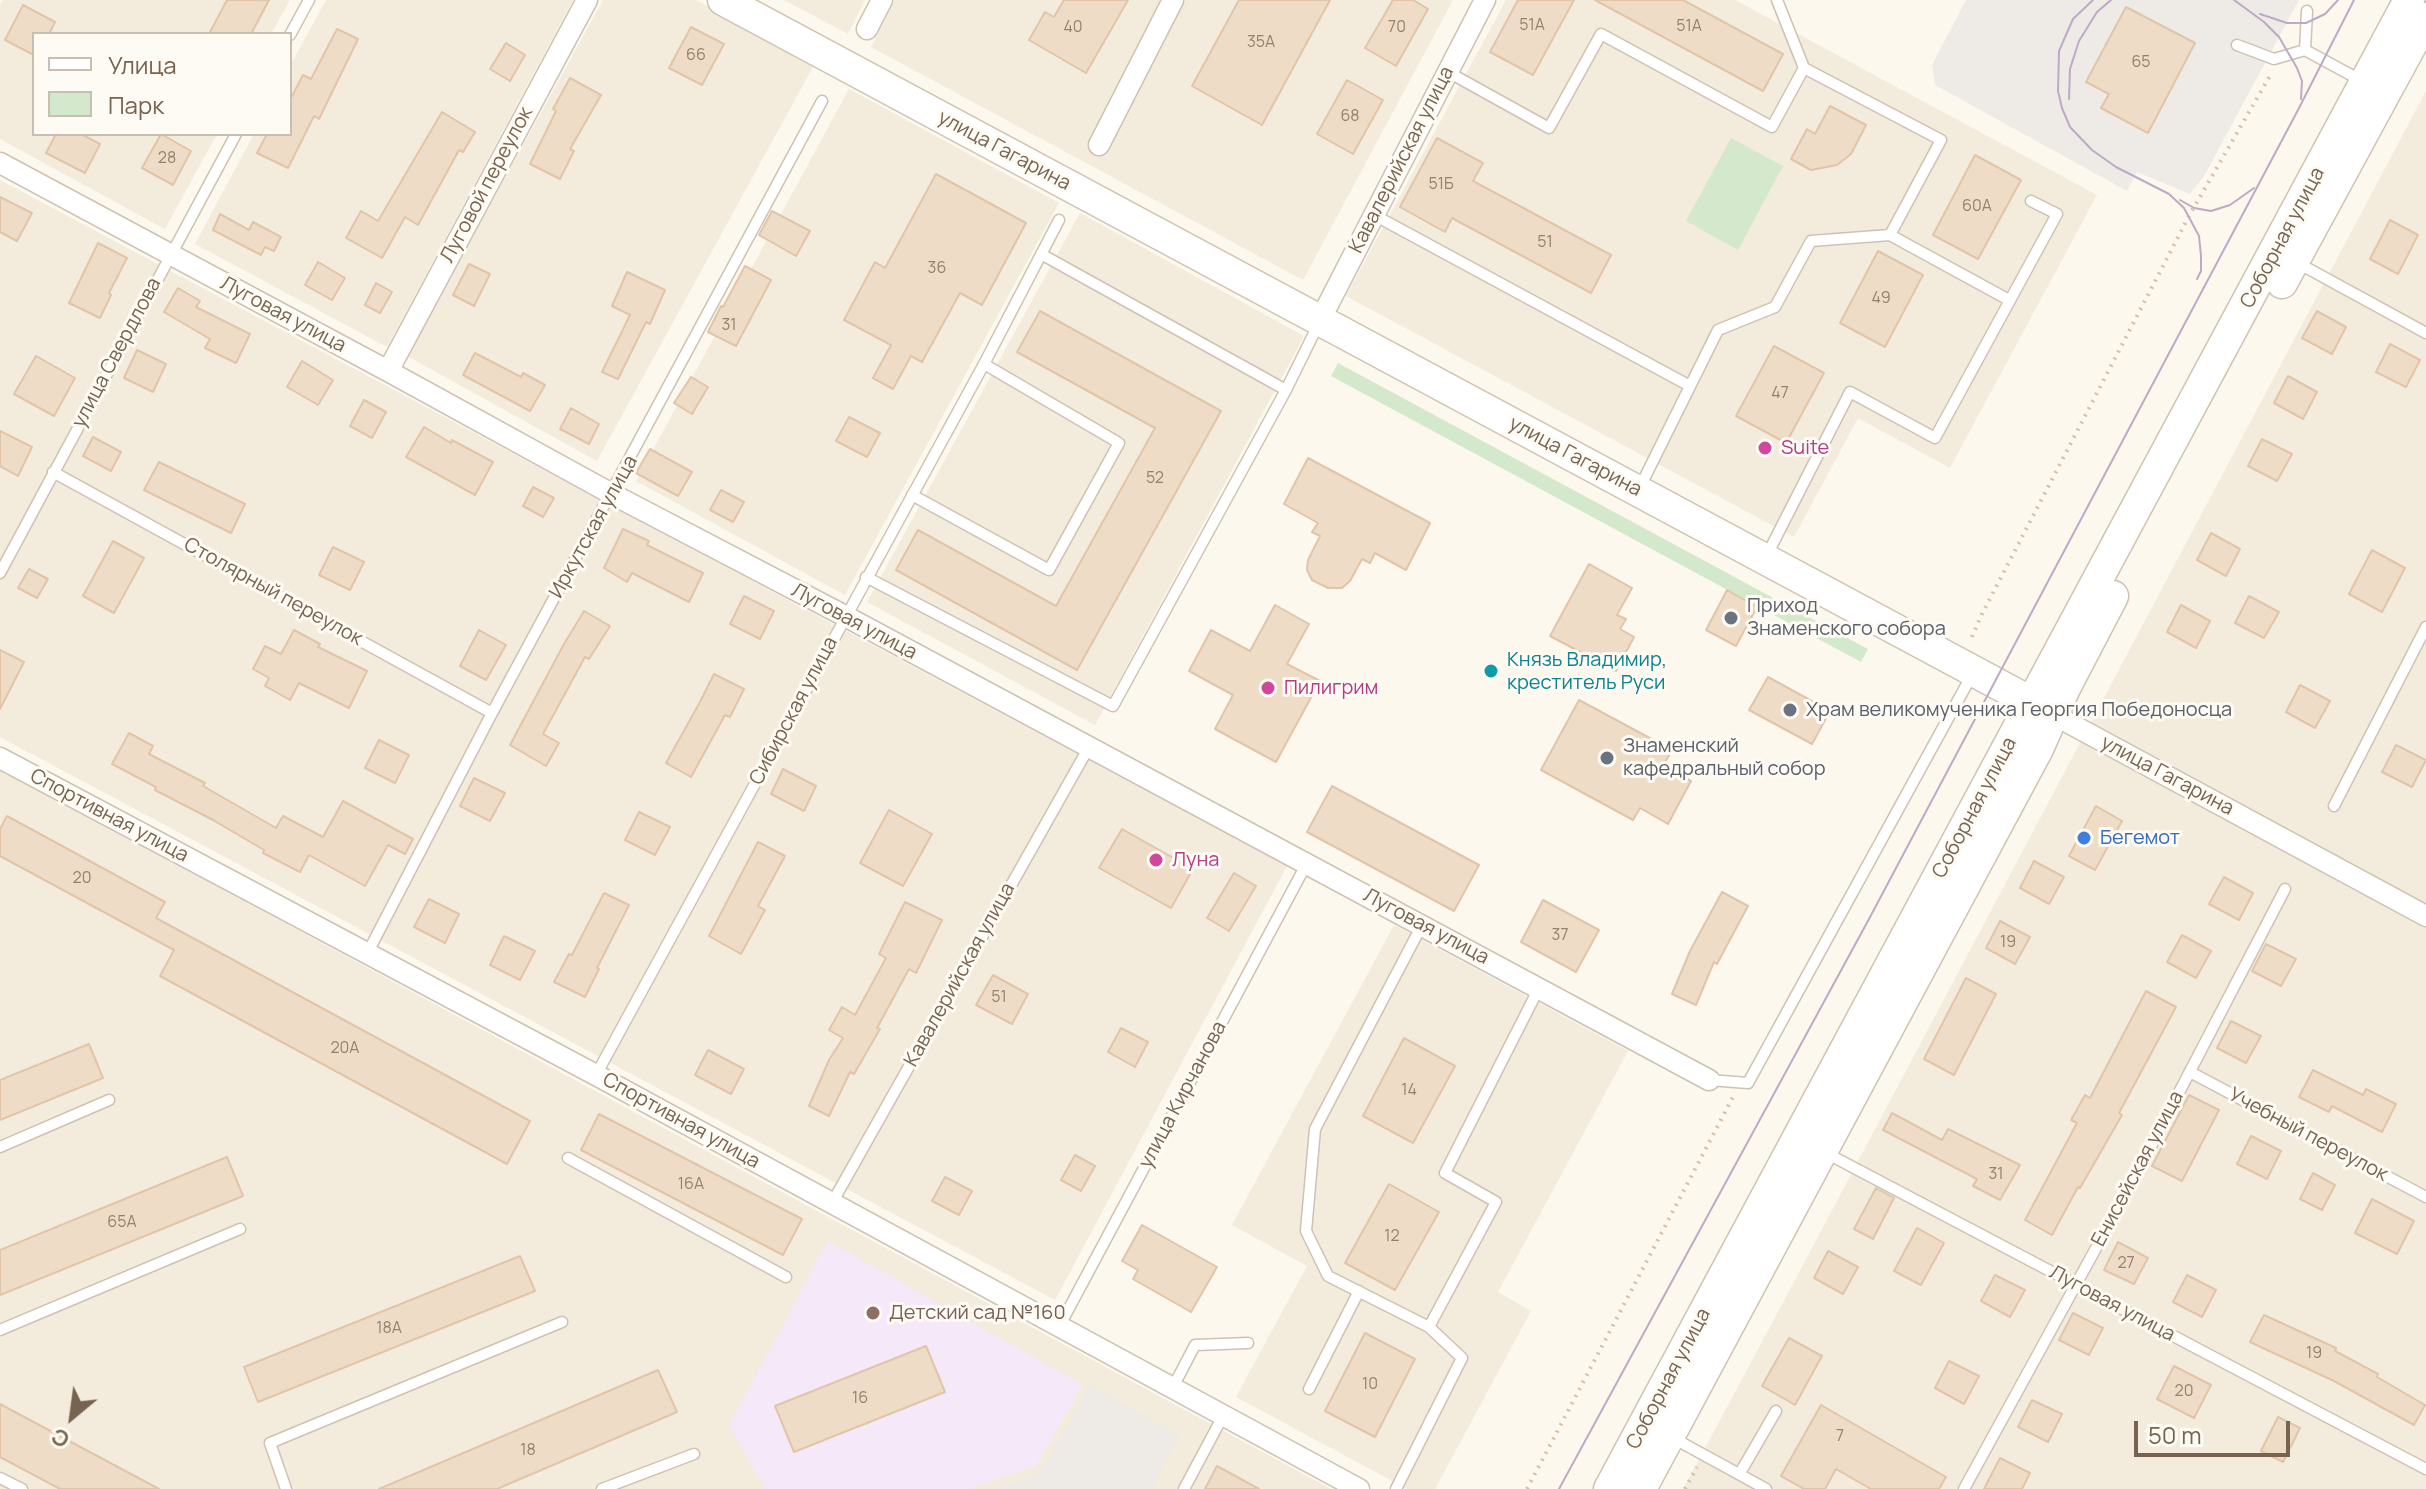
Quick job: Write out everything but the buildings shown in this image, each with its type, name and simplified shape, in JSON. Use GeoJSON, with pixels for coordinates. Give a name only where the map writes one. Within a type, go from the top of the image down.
{"type":"FeatureCollection","features":[{"type":"Feature","properties":{"kind":"main road","name":"улица Гагарина"},"geometry":{"type":"LineString","coordinates":[[723,0],[2043,709]]}},
{"type":"Feature","properties":{"kind":"main road","name":"Соборная улица"},"geometry":{"type":"LineString","coordinates":[[1609,1489],[1810,1145],[2375,88],[2409,0]]}},
{"type":"Feature","properties":{"kind":"main road","name":"Соборная улица"},"geometry":{"type":"LineString","coordinates":[[2375,88],[2426,18]]}},
{"type":"Feature","properties":{"kind":"main road","name":"Соборная улица"},"geometry":{"type":"LineString","coordinates":[[1641,1489],[1810,1145]]}},
{"type":"Feature","properties":{"kind":"street","name":"Луговой переулок"},"geometry":{"type":"LineString","coordinates":[[388,371],[587,0]]}},
{"type":"Feature","properties":{"kind":"street"},"geometry":{"type":"LineString","coordinates":[[867,29],[882,0]]}},
{"type":"Feature","properties":{"kind":"street"},"geometry":{"type":"LineString","coordinates":[[1099,145],[1173,0]]}},
{"type":"Feature","properties":{"kind":"street","name":"Кавалерийская улица"},"geometry":{"type":"LineString","coordinates":[[1320,320],[1485,0]]}},
{"type":"Feature","properties":{"kind":"street","name":"Луговая улица"},"geometry":{"type":"LineString","coordinates":[[0,163],[1709,1080]]}},
{"type":"Feature","properties":{"kind":"street","name":"улица Гагарина"},"geometry":{"type":"LineString","coordinates":[[2043,709],[2426,916]]}},
{"type":"Feature","properties":{"kind":"street","name":"Спортивная улица"},"geometry":{"type":"LineString","coordinates":[[0,758],[596,1075],[1359,1489]]}},
{"type":"Feature","properties":{"kind":"lane"},"geometry":{"type":"LineString","coordinates":[[292,32],[309,0]]}},
{"type":"Feature","properties":{"kind":"lane"},"geometry":{"type":"LineString","coordinates":[[1777,0],[1804,68],[1941,140],[1890,235]]}},
{"type":"Feature","properties":{"kind":"lane"},"geometry":{"type":"LineString","coordinates":[[2305,50],[2307,11]]}},
{"type":"Feature","properties":{"kind":"lane"},"geometry":{"type":"LineString","coordinates":[[1448,72],[1549,128],[1601,34],[1772,127],[1804,68]]}},
{"type":"Feature","properties":{"kind":"lane"},"geometry":{"type":"LineString","coordinates":[[2237,45],[2274,59],[2305,50],[2375,88]]}},
{"type":"Feature","properties":{"kind":"lane","name":"Иркутская улица"},"geometry":{"type":"LineString","coordinates":[[367,954],[492,713],[822,101]]}},
{"type":"Feature","properties":{"kind":"lane","name":"улица Свердлова"},"geometry":{"type":"LineString","coordinates":[[0,573],[235,136]]}},
{"type":"Feature","properties":{"kind":"lane"},"geometry":{"type":"LineString","coordinates":[[1765,559],[1850,392],[1935,438],[2057,214],[2031,201]]}},
{"type":"Feature","properties":{"kind":"lane"},"geometry":{"type":"LineString","coordinates":[[1374,215],[1690,386]]}},
{"type":"Feature","properties":{"kind":"lane","name":"Сибирская улица"},"geometry":{"type":"LineString","coordinates":[[596,1075],[984,364],[1059,220]]}},
{"type":"Feature","properties":{"kind":"lane"},"geometry":{"type":"LineString","coordinates":[[1638,491],[1718,330],[1775,307],[1811,241],[1890,235],[2009,300]]}},
{"type":"Feature","properties":{"kind":"lane"},"geometry":{"type":"LineString","coordinates":[[1041,254],[1286,390]]}},
{"type":"Feature","properties":{"kind":"lane"},"geometry":{"type":"LineString","coordinates":[[2285,256],[2426,333]]}},
{"type":"Feature","properties":{"kind":"lane"},"geometry":{"type":"LineString","coordinates":[[866,577],[1113,706],[1286,390],[1320,320]]}},
{"type":"Feature","properties":{"kind":"lane"},"geometry":{"type":"LineString","coordinates":[[912,495],[1049,570],[1119,443],[984,364]]}},
{"type":"Feature","properties":{"kind":"lane","name":"Столярный переулок"},"geometry":{"type":"LineString","coordinates":[[53,472],[492,713]]}},
{"type":"Feature","properties":{"kind":"lane"},"geometry":{"type":"LineString","coordinates":[[2334,806],[2426,627]]}},
{"type":"Feature","properties":{"kind":"lane"},"geometry":{"type":"LineString","coordinates":[[1709,1080],[1748,1083],[1974,671]]}},
{"type":"Feature","properties":{"kind":"lane","name":"Кавалерийская улица"},"geometry":{"type":"LineString","coordinates":[[832,1203],[1089,747]]}},
{"type":"Feature","properties":{"kind":"lane","name":"улица Кирчанова"},"geometry":{"type":"LineString","coordinates":[[1059,1327],[1307,863]]}},
{"type":"Feature","properties":{"kind":"lane","name":"Енисейская улица"},"geometry":{"type":"LineString","coordinates":[[1964,1489],[2077,1285],[2285,889]]}},
{"type":"Feature","properties":{"kind":"lane"},"geometry":{"type":"LineString","coordinates":[[1396,1489],[1462,1358],[1429,1327],[1328,1276],[1306,1231],[1315,1129],[1422,925]]}},
{"type":"Feature","properties":{"kind":"lane"},"geometry":{"type":"LineString","coordinates":[[1429,1327],[1496,1202],[1445,1173],[1539,988]]}},
{"type":"Feature","properties":{"kind":"lane","name":"Учебный переулок"},"geometry":{"type":"LineString","coordinates":[[2190,1072],[2426,1197]]}},
{"type":"Feature","properties":{"kind":"lane"},"geometry":{"type":"LineString","coordinates":[[0,1147],[109,1100]]}},
{"type":"Feature","properties":{"kind":"lane","name":"Луговая улица"},"geometry":{"type":"LineString","coordinates":[[1810,1145],[2426,1469]]}},
{"type":"Feature","properties":{"kind":"lane"},"geometry":{"type":"LineString","coordinates":[[568,1158],[786,1277]]}},
{"type":"Feature","properties":{"kind":"lane"},"geometry":{"type":"LineString","coordinates":[[0,1330],[240,1229]]}},
{"type":"Feature","properties":{"kind":"lane"},"geometry":{"type":"LineString","coordinates":[[1309,1389],[1359,1291]]}},
{"type":"Feature","properties":{"kind":"lane"},"geometry":{"type":"LineString","coordinates":[[286,1489],[270,1443],[562,1322]]}},
{"type":"Feature","properties":{"kind":"lane"},"geometry":{"type":"LineString","coordinates":[[1172,1389],[1195,1345],[1248,1343]]}},
{"type":"Feature","properties":{"kind":"lane"},"geometry":{"type":"LineString","coordinates":[[1740,1473],[1776,1411]]}},
{"type":"Feature","properties":{"kind":"lane"},"geometry":{"type":"LineString","coordinates":[[1184,1489],[1223,1416]]}},
{"type":"Feature","properties":{"kind":"lane"},"geometry":{"type":"LineString","coordinates":[[1669,1436],[1766,1489]]}},
{"type":"Feature","properties":{"kind":"lane"},"geometry":{"type":"LineString","coordinates":[[602,1489],[694,1454]]}},
{"type":"Feature","properties":{"kind":"lane"},"geometry":{"type":"LineString","coordinates":[[0,1478],[22,1489]]}},
{"type":"Feature","properties":{"kind":"path"},"geometry":{"type":"LineString","coordinates":[[1972,637],[2189,216],[2281,57]]}},
{"type":"Feature","properties":{"kind":"path"},"geometry":{"type":"LineString","coordinates":[[1527,1489],[1741,1082]]}},
{"type":"Feature","properties":{"kind":"path"},"geometry":{"type":"LineString","coordinates":[[1685,1489],[1704,1454]]}},
{"type":"Feature","properties":{"kind":"shaded area"},"geometry":{"type":"Polygon","coordinates":[[[3,0],[290,0],[272,32],[32,32],[32,136],[216,136],[165,229],[0,139],[0,5],[3,0]]]}},
{"type":"Feature","properties":{"kind":"shaded area"},"geometry":{"type":"Polygon","coordinates":[[[326,0],[573,0],[387,347],[195,244],[253,136],[292,136],[292,62],[326,0]]]}},
{"type":"Feature","properties":{"kind":"shaded area"},"geometry":{"type":"Polygon","coordinates":[[[603,0],[696,0],[814,65],[597,461],[407,356],[603,0]]]}},
{"type":"Feature","properties":{"kind":"shaded area"},"geometry":{"type":"Polygon","coordinates":[[[784,0],[865,0],[848,34],[784,0]]]}},
{"type":"Feature","properties":{"kind":"shaded area"},"geometry":{"type":"Polygon","coordinates":[[[895,0],[1453,0],[1303,280],[871,47],[895,0]]]}},
{"type":"Feature","properties":{"kind":"shaded area"},"geometry":{"type":"Polygon","coordinates":[[[1506,0],[1735,0],[2097,195],[1950,468],[1858,418],[1794,537],[1346,296],[1506,0]]]}},
{"type":"Feature","properties":{"kind":"shaded area"},"geometry":{"type":"Polygon","coordinates":[[[1966,0],[2299,0],[2204,176],[2190,194],[2137,172],[2127,191],[1935,85],[1932,65],[1966,0]]]}},
{"type":"Feature","properties":{"kind":"shaded area"},"geometry":{"type":"Polygon","coordinates":[[[849,89],[1059,203],[845,595],[636,481],[849,89]]]}},
{"type":"Feature","properties":{"kind":"shaded area"},"geometry":{"type":"Polygon","coordinates":[[[2426,91],[2426,1489],[1683,1489],[1778,1312],[2426,91]]]}},
{"type":"Feature","properties":{"kind":"shaded area"},"geometry":{"type":"Polygon","coordinates":[[[0,180],[1287,866],[1055,1300],[0,737],[0,180]]]}},
{"type":"Feature","properties":{"kind":"shaded area"},"geometry":{"type":"Polygon","coordinates":[[[1080,213],[1304,336],[1095,725],[867,602],[1080,213]]]}},
{"type":"Feature","properties":{"kind":"shaded area"},"geometry":{"type":"Polygon","coordinates":[[[0,769],[1331,1489],[0,1489],[0,769]]]}},
{"type":"Feature","properties":{"kind":"shaded area"},"geometry":{"type":"Polygon","coordinates":[[[1394,925],[1628,1051],[1498,1292],[1531,1311],[1435,1489],[1407,1489],[1236,1397],[1307,1266],[1232,1225],[1394,925]]]}},
{"type":"Feature","properties":{"kind":"shaded area","name":"Детский сад №160"},"geometry":{"type":"Polygon","coordinates":[[[828,1241],[1083,1385],[1036,1466],[969,1489],[765,1489],[729,1425],[828,1241]]]}},
{"type":"Feature","properties":{"kind":"shaded area"},"geometry":{"type":"Polygon","coordinates":[[[1090,1385],[1180,1435],[1151,1489],[997,1489],[1039,1474],[1090,1385]]]}},
{"type":"Feature","properties":{"kind":"green space"},"geometry":{"type":"Polygon","coordinates":[[[1731,138],[1783,166],[1738,250],[1686,221],[1731,138]]]}},
{"type":"Feature","properties":{"kind":"green space"},"geometry":{"type":"Polygon","coordinates":[[[1338,363],[1868,649],[1861,662],[1331,376],[1338,363]]]}},
{"type":"Feature","properties":{"kind":"tram line"},"geometry":{"type":"LineString","coordinates":[[2093,0],[2073,19],[2059,51],[2058,91],[2062,108],[2070,127],[2092,150],[2116,167],[2169,194],[2184,208],[2199,236],[2201,271],[2197,279]]}},
{"type":"Feature","properties":{"kind":"tram line"},"geometry":{"type":"LineString","coordinates":[[2069,99],[2070,69],[2079,41],[2097,12],[2111,0]]}},
{"type":"Feature","properties":{"kind":"tram line"},"geometry":{"type":"LineString","coordinates":[[2234,0],[2279,37],[2302,81],[2301,99]]}},
{"type":"Feature","properties":{"kind":"tram line"},"geometry":{"type":"LineString","coordinates":[[2260,14],[2287,23],[2306,23],[2325,14],[2338,0]]}},
{"type":"Feature","properties":{"kind":"tram line"},"geometry":{"type":"LineString","coordinates":[[1559,1489],[1869,919],[2354,0]]}},
{"type":"Feature","properties":{"kind":"tram line"},"geometry":{"type":"LineString","coordinates":[[2180,200],[2194,208],[2211,211],[2230,205],[2254,188]]}},
{"type":"Feature","properties":{"kind":"place","name":"Suite"},"geometry":{"type":"Point","coordinates":[1765,448]}},
{"type":"Feature","properties":{"kind":"place","name":"Приход Знаменского собора"},"geometry":{"type":"Point","coordinates":[1731,618]}},
{"type":"Feature","properties":{"kind":"place","name":"Князь Владимир, креститель Руси"},"geometry":{"type":"Point","coordinates":[1491,671]}},
{"type":"Feature","properties":{"kind":"place","name":"Пилигрим"},"geometry":{"type":"Point","coordinates":[1268,688]}},
{"type":"Feature","properties":{"kind":"place","name":"Храм великомученика Георгия Победоносца"},"geometry":{"type":"Point","coordinates":[1790,710]}},
{"type":"Feature","properties":{"kind":"place","name":"Знаменский кафедральный собор"},"geometry":{"type":"Point","coordinates":[1607,758]}},
{"type":"Feature","properties":{"kind":"place","name":"Бегемот"},"geometry":{"type":"Point","coordinates":[2084,838]}},
{"type":"Feature","properties":{"kind":"place","name":"Луна"},"geometry":{"type":"Point","coordinates":[1156,860]}},
{"type":"Feature","properties":{"kind":"place","name":"Детский сад №160"},"geometry":{"type":"Point","coordinates":[873,1313]}}]}
